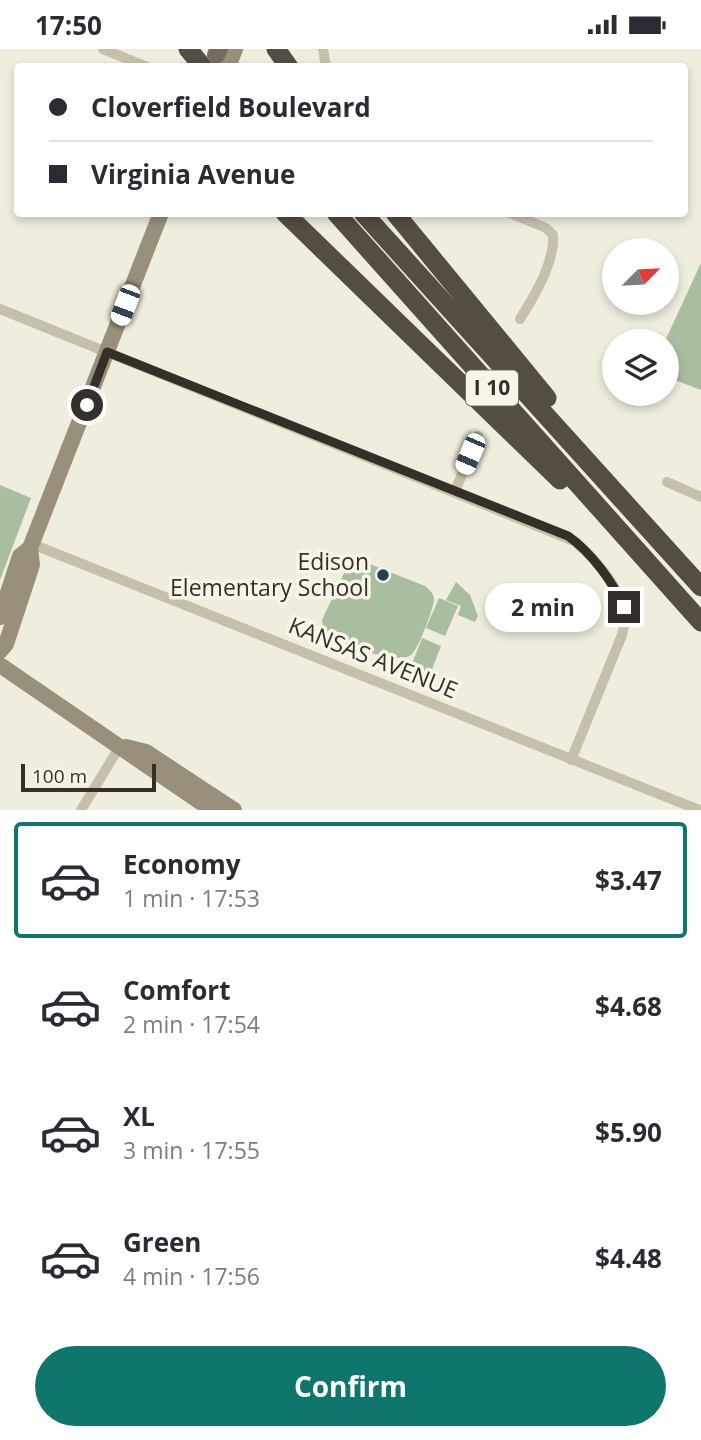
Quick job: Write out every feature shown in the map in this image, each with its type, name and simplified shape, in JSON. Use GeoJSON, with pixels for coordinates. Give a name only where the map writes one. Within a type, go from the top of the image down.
{"type":"FeatureCollection","features":[{"type":"Feature","properties":{"kind":"highway"},"geometry":{"type":"LineString","coordinates":[[188,49],[217,61]]}},
{"type":"Feature","properties":{"kind":"highway"},"geometry":{"type":"LineString","coordinates":[[289,217],[648,563]]}},
{"type":"Feature","properties":{"kind":"highway","name":"I 10"},"geometry":{"type":"LineString","coordinates":[[340,217],[701,622]]}},
{"type":"Feature","properties":{"kind":"highway","name":"I 10"},"geometry":{"type":"LineString","coordinates":[[367,217],[701,587]]}},
{"type":"Feature","properties":{"kind":"highway"},"geometry":{"type":"LineString","coordinates":[[398,217],[612,477],[635,513]]}},
{"type":"Feature","properties":{"kind":"main road"},"geometry":{"type":"LineString","coordinates":[[217,61],[235,49]]}},
{"type":"Feature","properties":{"kind":"main road"},"geometry":{"type":"LineString","coordinates":[[0,651],[6,644],[32,565],[31,546],[160,217]]}},
{"type":"Feature","properties":{"kind":"main road"},"geometry":{"type":"LineString","coordinates":[[0,617],[20,556],[31,546]]}},
{"type":"Feature","properties":{"kind":"main road"},"geometry":{"type":"LineString","coordinates":[[0,665],[212,810]]}},
{"type":"Feature","properties":{"kind":"main road"},"geometry":{"type":"LineString","coordinates":[[120,746],[146,753],[233,810]]}},
{"type":"Feature","properties":{"kind":"street"},"geometry":{"type":"LineString","coordinates":[[103,49],[137,63]]}},
{"type":"Feature","properties":{"kind":"street"},"geometry":{"type":"LineString","coordinates":[[520,217],[546,228],[553,235],[554,245],[533,298],[520,319]]}},
{"type":"Feature","properties":{"kind":"street"},"geometry":{"type":"LineString","coordinates":[[0,309],[568,536],[579,545],[614,587],[624,607],[625,625],[571,760]]}},
{"type":"Feature","properties":{"kind":"street"},"geometry":{"type":"LineString","coordinates":[[455,491],[478,436]]}},
{"type":"Feature","properties":{"kind":"street"},"geometry":{"type":"LineString","coordinates":[[667,482],[701,497]]}},
{"type":"Feature","properties":{"kind":"street","name":"KANSAS AVENUE"},"geometry":{"type":"LineString","coordinates":[[31,546],[699,810]]}},
{"type":"Feature","properties":{"kind":"street"},"geometry":{"type":"LineString","coordinates":[[81,810],[120,746]]}},
{"type":"Feature","properties":{"kind":"green space"},"geometry":{"type":"Polygon","coordinates":[[[701,263],[701,390],[679,382],[679,329],[671,329],[701,263]]]}},
{"type":"Feature","properties":{"kind":"green space"},"geometry":{"type":"Polygon","coordinates":[[[0,485],[31,498],[0,580],[0,485]]]}},
{"type":"Feature","properties":{"kind":"green space"},"geometry":{"type":"Polygon","coordinates":[[[367,563],[425,586],[433,595],[429,619],[411,655],[404,658],[380,655],[352,647],[324,633],[322,620],[346,569],[353,564],[367,563]]]}},
{"type":"Feature","properties":{"kind":"green space"},"geometry":{"type":"Polygon","coordinates":[[[456,582],[470,595],[478,616],[475,622],[458,615],[461,606],[446,600],[456,582]]]}},
{"type":"Feature","properties":{"kind":"green space"},"geometry":{"type":"Polygon","coordinates":[[[439,598],[458,606],[445,636],[426,628],[439,598]]]}},
{"type":"Feature","properties":{"kind":"green space"},"geometry":{"type":"Polygon","coordinates":[[[422,638],[441,646],[429,677],[410,669],[422,638]]]}},
{"type":"Feature","properties":{"kind":"place","name":"Edison Elementary School"},"geometry":{"type":"Point","coordinates":[383,575]}},
{"type":"Feature","properties":{"kind":"route"},"geometry":{"type":"LineString","coordinates":[[87,405],[107,352],[568,536],[579,545],[614,587],[624,607]]}}]}
